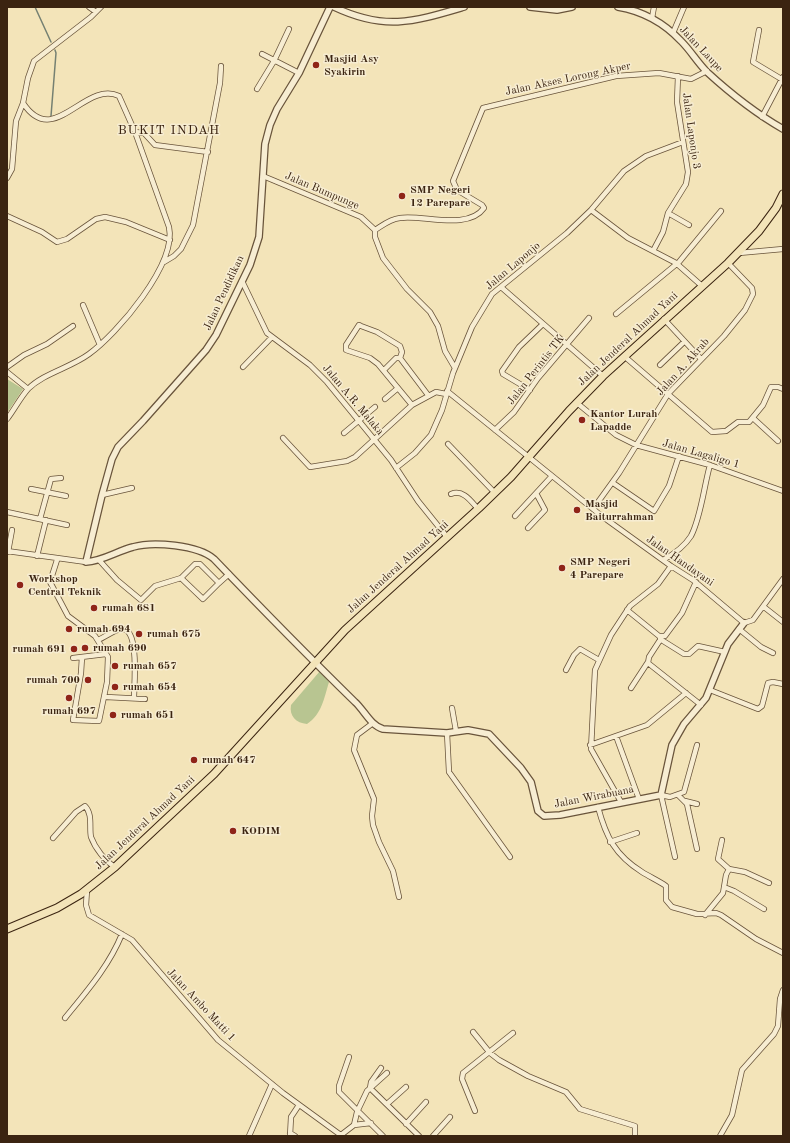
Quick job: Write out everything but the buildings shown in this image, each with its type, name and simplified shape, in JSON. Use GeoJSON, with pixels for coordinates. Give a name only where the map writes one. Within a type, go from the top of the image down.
{"type":"FeatureCollection","features":[{"type":"Feature","properties":{"kind":"highway","name":"Jalan Jenderal Ahmad Yani"},"geometry":{"type":"LineString","coordinates":[[7,929],[57,908],[87,890],[115,867],[214,774],[345,630],[495,493],[603,376],[728,262],[759,231],[776,208],[783,194]]}},
{"type":"Feature","properties":{"kind":"street"},"geometry":{"type":"LineString","coordinates":[[89,7],[96,12]]}},
{"type":"Feature","properties":{"kind":"street"},"geometry":{"type":"LineString","coordinates":[[7,176],[12,168],[16,121],[23,102],[28,78],[34,61],[101,7]]}},
{"type":"Feature","properties":{"kind":"street","name":"Jalan Pendidikan"},"geometry":{"type":"LineString","coordinates":[[86,562],[102,494],[112,459],[118,447],[206,350],[216,336],[242,281],[259,237],[265,144],[273,116],[300,73],[330,7]]}},
{"type":"Feature","properties":{"kind":"street"},"geometry":{"type":"LineString","coordinates":[[334,7],[367,19],[398,23],[420,19],[464,7]]}},
{"type":"Feature","properties":{"kind":"street"},"geometry":{"type":"LineString","coordinates":[[530,7],[557,10],[572,7]]}},
{"type":"Feature","properties":{"kind":"street","name":"Jalan Laupe"},"geometry":{"type":"LineString","coordinates":[[618,7],[635,8],[673,33],[707,72],[739,101],[783,130]]}},
{"type":"Feature","properties":{"kind":"street"},"geometry":{"type":"LineString","coordinates":[[652,18],[654,7]]}},
{"type":"Feature","properties":{"kind":"street"},"geometry":{"type":"LineString","coordinates":[[673,33],[684,7]]}},
{"type":"Feature","properties":{"kind":"street"},"geometry":{"type":"LineString","coordinates":[[257,89],[274,61],[289,29]]}},
{"type":"Feature","properties":{"kind":"street"},"geometry":{"type":"LineString","coordinates":[[759,30],[753,62],[783,79],[762,116]]}},
{"type":"Feature","properties":{"kind":"street"},"geometry":{"type":"LineString","coordinates":[[262,54],[300,73]]}},
{"type":"Feature","properties":{"kind":"street"},"geometry":{"type":"LineString","coordinates":[[164,262],[174,256],[181,249],[193,225],[208,152],[220,83],[221,66]]}},
{"type":"Feature","properties":{"kind":"street","name":"Jalan Akses Lorong Akper"},"geometry":{"type":"LineString","coordinates":[[375,230],[388,221],[400,218],[447,221],[467,217],[481,211],[484,208],[482,205],[457,190],[453,181],[480,111],[483,108],[616,76],[659,72],[691,79],[707,72]]}},
{"type":"Feature","properties":{"kind":"street","name":"Jalan Laponjo 3"},"geometry":{"type":"LineString","coordinates":[[653,251],[663,232],[668,214],[688,179],[677,102],[678,76]]}},
{"type":"Feature","properties":{"kind":"street"},"geometry":{"type":"LineString","coordinates":[[7,419],[28,389],[37,382],[88,355],[100,345],[150,285],[164,262],[170,240],[169,227],[135,132],[119,96],[106,92],[90,98],[68,113],[50,119],[36,116],[28,110],[23,102]]}},
{"type":"Feature","properties":{"kind":"street"},"geometry":{"type":"LineString","coordinates":[[135,132],[144,133],[155,145],[208,152]]}},
{"type":"Feature","properties":{"kind":"street","name":"Jalan Laponjo"},"geometry":{"type":"LineString","coordinates":[[396,468],[415,453],[431,435],[442,410],[455,368],[483,308],[492,294],[567,233],[591,210],[616,179],[634,163],[646,156],[683,142]]}},
{"type":"Feature","properties":{"kind":"street","name":"Jalan Bumpunge"},"geometry":{"type":"LineString","coordinates":[[263,176],[361,217],[375,230]]}},
{"type":"Feature","properties":{"kind":"street"},"geometry":{"type":"LineString","coordinates":[[591,210],[628,238],[676,263],[702,286]]}},
{"type":"Feature","properties":{"kind":"street"},"geometry":{"type":"LineString","coordinates":[[616,314],[688,252],[722,211]]}},
{"type":"Feature","properties":{"kind":"street"},"geometry":{"type":"LineString","coordinates":[[668,214],[689,225]]}},
{"type":"Feature","properties":{"kind":"street"},"geometry":{"type":"LineString","coordinates":[[7,216],[42,232],[57,242],[67,239],[96,219],[106,217],[126,222],[170,240]]}},
{"type":"Feature","properties":{"kind":"street"},"geometry":{"type":"LineString","coordinates":[[375,230],[375,236],[383,258],[407,289],[430,312],[438,326],[445,351],[455,368]]}},
{"type":"Feature","properties":{"kind":"street"},"geometry":{"type":"LineString","coordinates":[[737,253],[783,249]]}},
{"type":"Feature","properties":{"kind":"street","name":"Jalan A. Akrab"},"geometry":{"type":"LineString","coordinates":[[593,509],[613,483],[668,394],[732,326],[745,310],[753,294],[752,288],[728,262]]}},
{"type":"Feature","properties":{"kind":"street","name":"Jalan A.R. Malaka"},"geometry":{"type":"LineString","coordinates":[[242,281],[264,328],[272,337],[310,364],[374,439],[418,501],[447,537]]}},
{"type":"Feature","properties":{"kind":"street"},"geometry":{"type":"LineString","coordinates":[[500,287],[567,343],[603,376]]}},
{"type":"Feature","properties":{"kind":"street"},"geometry":{"type":"LineString","coordinates":[[83,305],[100,345]]}},
{"type":"Feature","properties":{"kind":"street","name":"Jalan Perintis TK"},"geometry":{"type":"LineString","coordinates":[[495,430],[514,412],[567,343],[589,318]]}},
{"type":"Feature","properties":{"kind":"street"},"geometry":{"type":"LineString","coordinates":[[664,319],[701,359]]}},
{"type":"Feature","properties":{"kind":"street"},"geometry":{"type":"LineString","coordinates":[[530,390],[504,374],[502,371],[519,348],[543,324]]}},
{"type":"Feature","properties":{"kind":"street"},"geometry":{"type":"LineString","coordinates":[[400,358],[402,352],[400,346],[377,332],[359,325],[346,345],[346,350],[370,358],[384,370],[412,405]]}},
{"type":"Feature","properties":{"kind":"street"},"geometry":{"type":"LineString","coordinates":[[7,367],[24,355],[53,340],[72,326]]}},
{"type":"Feature","properties":{"kind":"street"},"geometry":{"type":"LineString","coordinates":[[242,367],[272,337]]}},
{"type":"Feature","properties":{"kind":"street"},"geometry":{"type":"LineString","coordinates":[[660,365],[684,342]]}},
{"type":"Feature","properties":{"kind":"street"},"geometry":{"type":"LineString","coordinates":[[624,356],[712,432],[726,431],[734,424],[746,423],[754,419],[764,405],[771,387],[783,389]]}},
{"type":"Feature","properties":{"kind":"street"},"geometry":{"type":"LineString","coordinates":[[384,370],[396,358],[400,358]]}},
{"type":"Feature","properties":{"kind":"street"},"geometry":{"type":"LineString","coordinates":[[400,358],[428,395]]}},
{"type":"Feature","properties":{"kind":"street"},"geometry":{"type":"LineString","coordinates":[[7,372],[28,389]]}},
{"type":"Feature","properties":{"kind":"street"},"geometry":{"type":"LineString","coordinates":[[385,399],[398,388]]}},
{"type":"Feature","properties":{"kind":"street"},"geometry":{"type":"LineString","coordinates":[[284,438],[303,458],[307,465],[314,467],[355,457],[412,405],[428,395],[438,392],[447,393]]}},
{"type":"Feature","properties":{"kind":"street","name":"Jalan Handayani"},"geometry":{"type":"LineString","coordinates":[[447,393],[529,455],[552,477],[593,509],[671,566],[696,582],[744,622]]}},
{"type":"Feature","properties":{"kind":"street","name":"Jalan Lagaligo 1"},"geometry":{"type":"LineString","coordinates":[[577,403],[616,435],[636,445],[710,464],[783,491]]}},
{"type":"Feature","properties":{"kind":"street"},"geometry":{"type":"LineString","coordinates":[[344,433],[375,407]]}},
{"type":"Feature","properties":{"kind":"street"},"geometry":{"type":"LineString","coordinates":[[754,419],[778,441]]}},
{"type":"Feature","properties":{"kind":"street"},"geometry":{"type":"LineString","coordinates":[[448,444],[495,493]]}},
{"type":"Feature","properties":{"kind":"street"},"geometry":{"type":"LineString","coordinates":[[613,483],[652,511],[656,510],[669,486],[679,456]]}},
{"type":"Feature","properties":{"kind":"street"},"geometry":{"type":"LineString","coordinates":[[663,560],[675,554],[691,536],[697,520],[710,464]]}},
{"type":"Feature","properties":{"kind":"street"},"geometry":{"type":"LineString","coordinates":[[515,516],[537,495],[552,477]]}},
{"type":"Feature","properties":{"kind":"street"},"geometry":{"type":"LineString","coordinates":[[40,519],[51,479],[61,478]]}},
{"type":"Feature","properties":{"kind":"street"},"geometry":{"type":"LineString","coordinates":[[102,494],[132,488]]}},
{"type":"Feature","properties":{"kind":"street"},"geometry":{"type":"LineString","coordinates":[[32,489],[66,496]]}},
{"type":"Feature","properties":{"kind":"street"},"geometry":{"type":"LineString","coordinates":[[451,494],[455,492],[465,495],[478,509]]}},
{"type":"Feature","properties":{"kind":"street"},"geometry":{"type":"LineString","coordinates":[[528,528],[545,510],[537,495]]}},
{"type":"Feature","properties":{"kind":"street"},"geometry":{"type":"LineString","coordinates":[[7,512],[67,525]]}},
{"type":"Feature","properties":{"kind":"street"},"geometry":{"type":"LineString","coordinates":[[37,556],[46,520]]}},
{"type":"Feature","properties":{"kind":"street"},"geometry":{"type":"LineString","coordinates":[[12,530],[8,552],[57,560],[86,562],[99,560],[134,546],[154,544],[185,548],[209,554],[315,663],[358,704],[373,723],[357,735],[354,748],[374,799],[372,816],[374,825],[393,871],[399,896]]}},
{"type":"Feature","properties":{"kind":"street"},"geometry":{"type":"LineString","coordinates":[[57,560],[50,580],[52,587],[69,617],[93,634],[98,640],[106,654],[109,664],[106,697],[100,721],[73,720],[82,657]]}},
{"type":"Feature","properties":{"kind":"street"},"geometry":{"type":"LineString","coordinates":[[99,560],[117,580],[140,600],[155,586],[181,578],[193,564],[198,564],[219,583]]}},
{"type":"Feature","properties":{"kind":"street"},"geometry":{"type":"LineString","coordinates":[[621,802],[592,753],[590,745],[594,677],[599,660],[611,635],[627,610],[633,602],[658,584],[671,566]]}},
{"type":"Feature","properties":{"kind":"street"},"geometry":{"type":"LineString","coordinates":[[181,578],[203,599],[229,574]]}},
{"type":"Feature","properties":{"kind":"street"},"geometry":{"type":"LineString","coordinates":[[675,857],[661,794],[672,745],[684,724],[701,705],[710,690],[729,642],[744,622],[753,620],[783,579]]}},
{"type":"Feature","properties":{"kind":"street"},"geometry":{"type":"LineString","coordinates":[[631,688],[648,662],[660,637],[667,634],[682,613],[696,582]]}},
{"type":"Feature","properties":{"kind":"street"},"geometry":{"type":"LineString","coordinates":[[764,606],[783,622]]}},
{"type":"Feature","properties":{"kind":"street"},"geometry":{"type":"LineString","coordinates":[[627,610],[660,637],[684,654],[688,654],[698,646],[725,652]]}},
{"type":"Feature","properties":{"kind":"street"},"geometry":{"type":"LineString","coordinates":[[98,640],[122,629],[127,630],[132,635],[134,657],[134,698]]}},
{"type":"Feature","properties":{"kind":"street"},"geometry":{"type":"LineString","coordinates":[[739,629],[761,647],[773,653]]}},
{"type":"Feature","properties":{"kind":"street"},"geometry":{"type":"LineString","coordinates":[[566,670],[579,649],[582,649],[599,660]]}},
{"type":"Feature","properties":{"kind":"street"},"geometry":{"type":"LineString","coordinates":[[73,658],[106,654]]}},
{"type":"Feature","properties":{"kind":"street"},"geometry":{"type":"LineString","coordinates":[[648,662],[701,705]]}},
{"type":"Feature","properties":{"kind":"street"},"geometry":{"type":"LineString","coordinates":[[710,690],[758,709],[762,706],[768,683],[773,682],[783,684]]}},
{"type":"Feature","properties":{"kind":"street"},"geometry":{"type":"LineString","coordinates":[[590,745],[647,725],[686,693]]}},
{"type":"Feature","properties":{"kind":"street"},"geometry":{"type":"LineString","coordinates":[[106,697],[145,699]]}},
{"type":"Feature","properties":{"kind":"street"},"geometry":{"type":"LineString","coordinates":[[452,708],[456,731]]}},
{"type":"Feature","properties":{"kind":"street","name":"Jalan Wirabuana"},"geometry":{"type":"LineString","coordinates":[[373,723],[383,729],[447,733],[456,731],[478,731],[492,736],[521,768],[531,782],[540,814],[544,816],[560,815],[661,794]]}},
{"type":"Feature","properties":{"kind":"street"},"geometry":{"type":"LineString","coordinates":[[447,733],[449,772],[510,857]]}},
{"type":"Feature","properties":{"kind":"street"},"geometry":{"type":"LineString","coordinates":[[616,736],[639,799]]}},
{"type":"Feature","properties":{"kind":"street"},"geometry":{"type":"LineString","coordinates":[[661,794],[668,797],[684,792],[697,745]]}},
{"type":"Feature","properties":{"kind":"street"},"geometry":{"type":"LineString","coordinates":[[678,795],[685,801],[697,804]]}},
{"type":"Feature","properties":{"kind":"street"},"geometry":{"type":"LineString","coordinates":[[685,801],[697,849]]}},
{"type":"Feature","properties":{"kind":"street"},"geometry":{"type":"LineString","coordinates":[[53,838],[76,812],[85,806],[88,811],[91,836],[96,847],[106,860],[115,867]]}},
{"type":"Feature","properties":{"kind":"street"},"geometry":{"type":"LineString","coordinates":[[598,807],[610,842],[625,860],[641,872],[666,886],[666,900],[670,906],[688,912],[705,915],[716,913],[724,916],[756,939],[783,954]]}},
{"type":"Feature","properties":{"kind":"street"},"geometry":{"type":"LineString","coordinates":[[610,842],[637,833]]}},
{"type":"Feature","properties":{"kind":"street"},"geometry":{"type":"LineString","coordinates":[[722,840],[718,859],[729,869],[746,872],[769,883]]}},
{"type":"Feature","properties":{"kind":"street"},"geometry":{"type":"LineString","coordinates":[[705,915],[723,893],[726,875],[729,869]]}},
{"type":"Feature","properties":{"kind":"street"},"geometry":{"type":"LineString","coordinates":[[724,887],[734,891],[764,909]]}},
{"type":"Feature","properties":{"kind":"street","name":"Jalan Ambo Matti 1"},"geometry":{"type":"LineString","coordinates":[[87,890],[86,905],[89,915],[138,945],[155,968],[218,1040],[299,1105],[342,1135]]}},
{"type":"Feature","properties":{"kind":"street"},"geometry":{"type":"LineString","coordinates":[[65,1018],[104,970],[122,934]]}},
{"type":"Feature","properties":{"kind":"street"},"geometry":{"type":"LineString","coordinates":[[720,1136],[732,1115],[742,1070],[774,1034],[778,1026],[780,1000],[783,990]]}},
{"type":"Feature","properties":{"kind":"street"},"geometry":{"type":"LineString","coordinates":[[473,1032],[490,1053],[499,1060],[528,1076],[566,1092],[580,1109],[635,1126],[635,1136]]}},
{"type":"Feature","properties":{"kind":"street"},"geometry":{"type":"LineString","coordinates":[[475,1111],[462,1079],[463,1073],[490,1053],[513,1033]]}},
{"type":"Feature","properties":{"kind":"street"},"geometry":{"type":"LineString","coordinates":[[349,1057],[338,1089],[339,1092],[357,1112],[371,1123],[383,1136]]}},
{"type":"Feature","properties":{"kind":"street"},"geometry":{"type":"LineString","coordinates":[[370,1088],[371,1082],[381,1068]]}},
{"type":"Feature","properties":{"kind":"street"},"geometry":{"type":"LineString","coordinates":[[354,1125],[357,1112],[364,1096],[370,1088],[387,1073]]}},
{"type":"Feature","properties":{"kind":"street"},"geometry":{"type":"LineString","coordinates":[[249,1136],[272,1084]]}},
{"type":"Feature","properties":{"kind":"street"},"geometry":{"type":"LineString","coordinates":[[387,1104],[406,1086]]}},
{"type":"Feature","properties":{"kind":"street"},"geometry":{"type":"LineString","coordinates":[[370,1088],[419,1136]]}},
{"type":"Feature","properties":{"kind":"street"},"geometry":{"type":"LineString","coordinates":[[406,1124],[426,1102]]}},
{"type":"Feature","properties":{"kind":"street"},"geometry":{"type":"LineString","coordinates":[[295,1136],[290,1134],[291,1117],[299,1105]]}},
{"type":"Feature","properties":{"kind":"street"},"geometry":{"type":"LineString","coordinates":[[433,1136],[450,1117]]}},
{"type":"Feature","properties":{"kind":"street"},"geometry":{"type":"LineString","coordinates":[[342,1135],[354,1125],[371,1123]]}},
{"type":"Feature","properties":{"kind":"green space"},"geometry":{"type":"Polygon","coordinates":[[[7,379],[23,389],[7,413],[7,379]]]}},
{"type":"Feature","properties":{"kind":"green space"},"geometry":{"type":"Polygon","coordinates":[[[320,671],[329,682],[322,705],[316,715],[307,724],[300,722],[292,716],[291,705],[320,671]]]}},
{"type":"Feature","properties":{"kind":"waterway"},"geometry":{"type":"LineString","coordinates":[[35,7],[51,42]]}},
{"type":"Feature","properties":{"kind":"waterway"},"geometry":{"type":"LineString","coordinates":[[51,116],[55,50]]}},
{"type":"Feature","properties":{"kind":"place","name":"Masjid Asy Syakirin"},"geometry":{"type":"Point","coordinates":[316,65]}},
{"type":"Feature","properties":{"kind":"place","name":"SMP Negeri 12 Parepare"},"geometry":{"type":"Point","coordinates":[402,196]}},
{"type":"Feature","properties":{"kind":"place","name":"Kantor Lurah Lapadde"},"geometry":{"type":"Point","coordinates":[582,420]}},
{"type":"Feature","properties":{"kind":"place","name":"Masjid Baiturrahman"},"geometry":{"type":"Point","coordinates":[577,510]}},
{"type":"Feature","properties":{"kind":"place","name":"SMP Negeri 4 Parepare"},"geometry":{"type":"Point","coordinates":[562,568]}},
{"type":"Feature","properties":{"kind":"place","name":"Workshop Central Teknik"},"geometry":{"type":"Point","coordinates":[20,585]}},
{"type":"Feature","properties":{"kind":"place","name":"rumah 681"},"geometry":{"type":"Point","coordinates":[94,608]}},
{"type":"Feature","properties":{"kind":"place","name":"rumah 694"},"geometry":{"type":"Point","coordinates":[69,629]}},
{"type":"Feature","properties":{"kind":"place","name":"rumah 675"},"geometry":{"type":"Point","coordinates":[139,634]}},
{"type":"Feature","properties":{"kind":"place","name":"rumah 690"},"geometry":{"type":"Point","coordinates":[85,648]}},
{"type":"Feature","properties":{"kind":"place","name":"rumah 691"},"geometry":{"type":"Point","coordinates":[74,649]}},
{"type":"Feature","properties":{"kind":"place","name":"rumah 657"},"geometry":{"type":"Point","coordinates":[115,666]}},
{"type":"Feature","properties":{"kind":"place","name":"rumah 700"},"geometry":{"type":"Point","coordinates":[88,680]}},
{"type":"Feature","properties":{"kind":"place","name":"rumah 654"},"geometry":{"type":"Point","coordinates":[115,687]}},
{"type":"Feature","properties":{"kind":"place","name":"rumah 697"},"geometry":{"type":"Point","coordinates":[69,698]}},
{"type":"Feature","properties":{"kind":"place","name":"rumah 651"},"geometry":{"type":"Point","coordinates":[113,715]}},
{"type":"Feature","properties":{"kind":"place","name":"rumah 647"},"geometry":{"type":"Point","coordinates":[194,760]}},
{"type":"Feature","properties":{"kind":"place","name":"KODIM"},"geometry":{"type":"Point","coordinates":[233,831]}},
{"type":"Feature","properties":{"kind":"district","name":"BUKIT INDAH"},"geometry":{"type":"Point","coordinates":[169,131]}}]}
